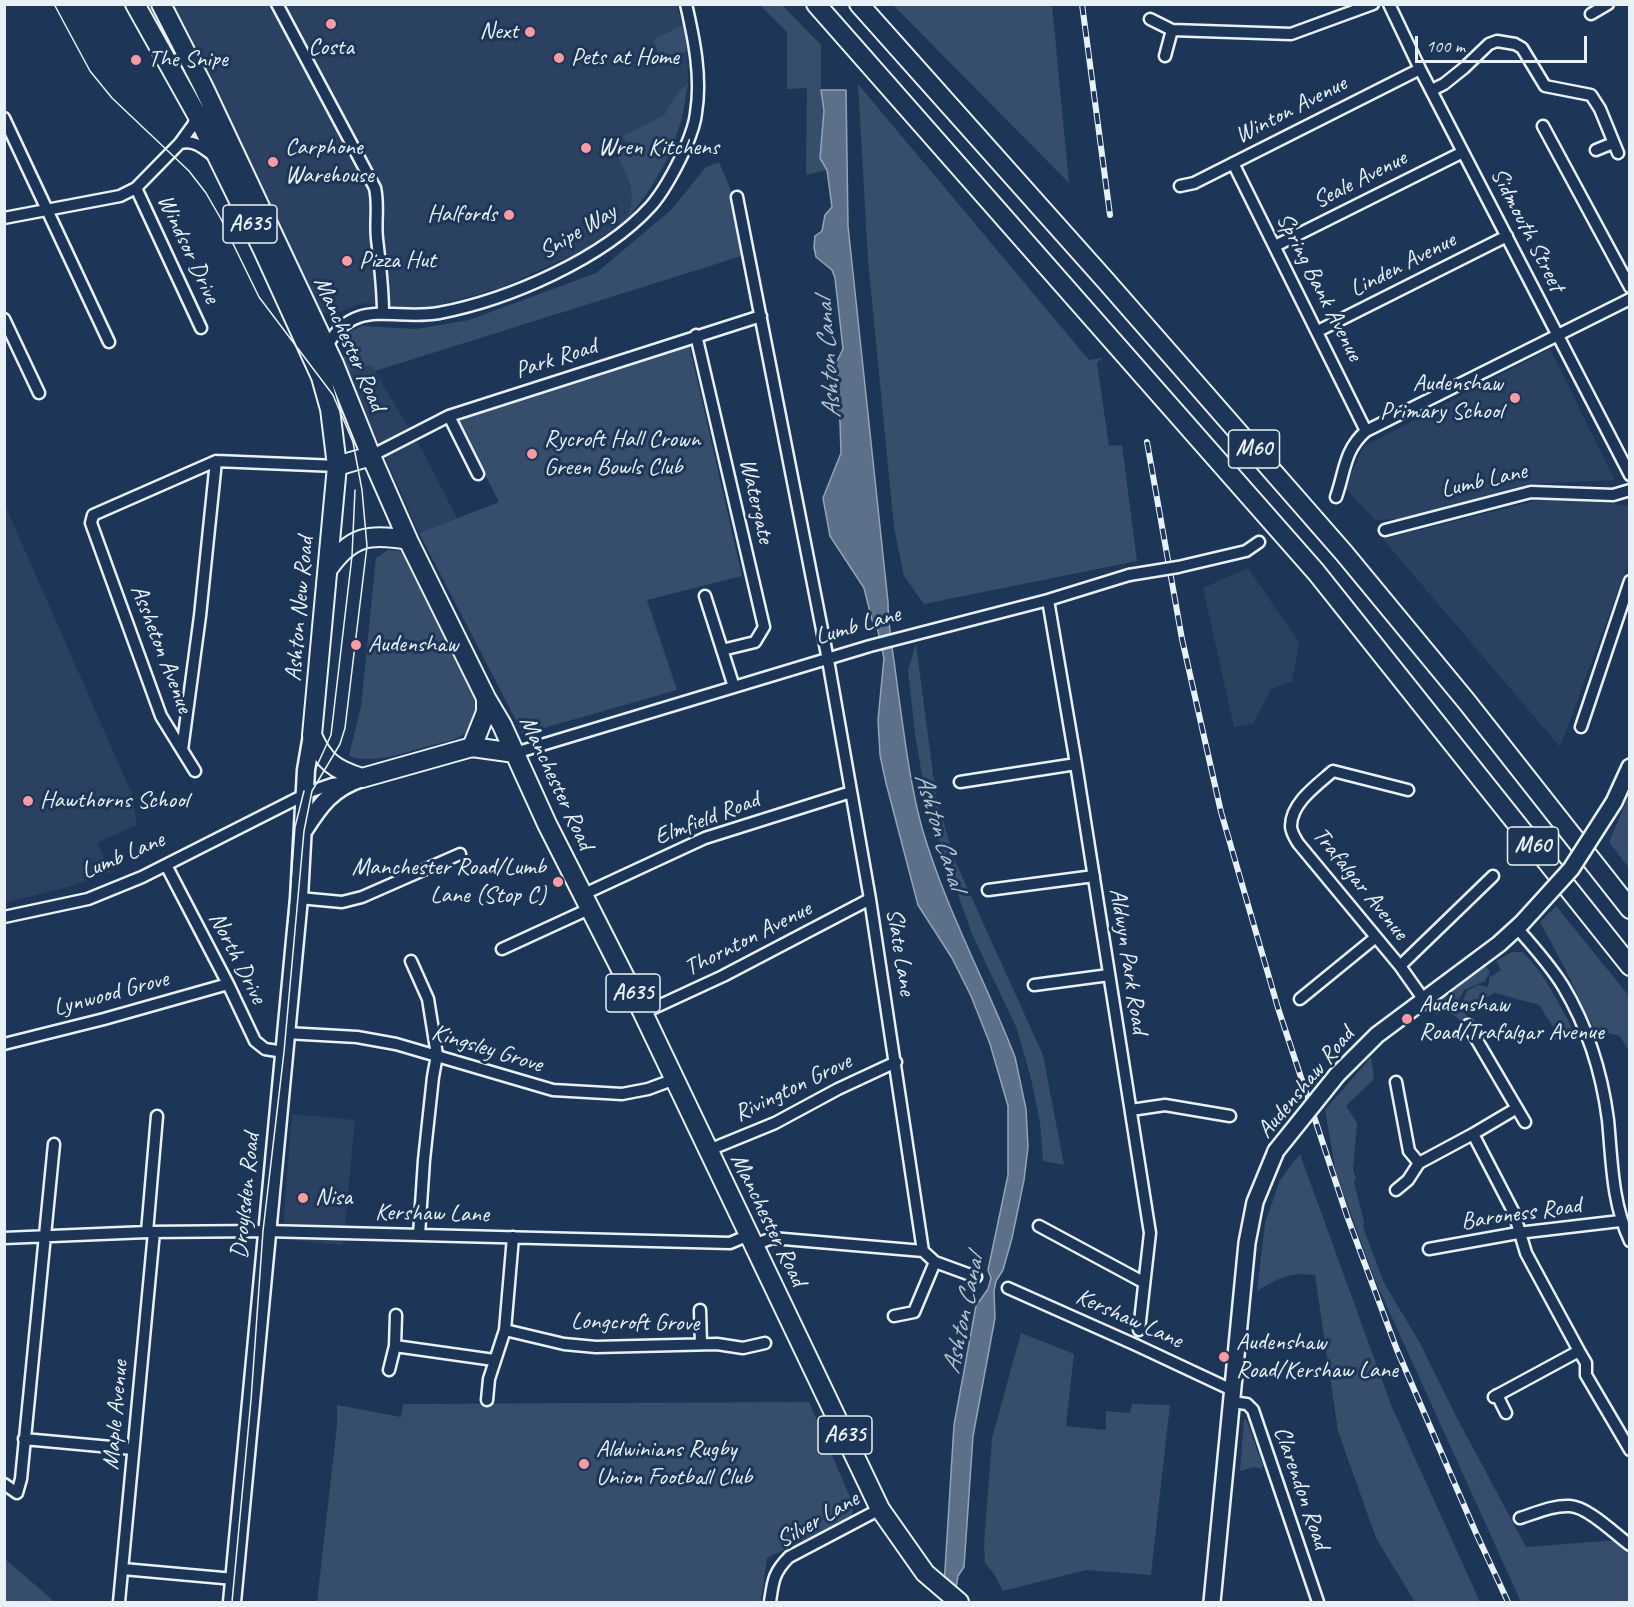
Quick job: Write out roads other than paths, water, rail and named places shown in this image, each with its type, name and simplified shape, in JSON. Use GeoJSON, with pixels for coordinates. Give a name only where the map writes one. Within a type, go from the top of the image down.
{"type":"FeatureCollection","features":[{"type":"Feature","properties":{"kind":"highway","name":"Manchester Road"},"geometry":{"type":"LineString","coordinates":[[137,4],[197,115],[321,377],[333,428]]}},
{"type":"Feature","properties":{"kind":"highway","name":"Manchester Road"},"geometry":{"type":"LineString","coordinates":[[161,4],[203,86],[326,348],[408,540],[486,698],[502,725],[547,824],[643,1013],[880,1509],[925,1573],[959,1602]]}},
{"type":"Feature","properties":{"kind":"highway","name":"M60"},"geometry":{"type":"LineString","coordinates":[[816,4],[1316,572],[1629,966]]}},
{"type":"Feature","properties":{"kind":"highway","name":"M60"},"geometry":{"type":"LineString","coordinates":[[859,4],[1337,544],[1467,702],[1629,909]]}},
{"type":"Feature","properties":{"kind":"highway","name":"Ashton New Road"},"geometry":{"type":"LineString","coordinates":[[312,735],[337,466],[333,428]]}},
{"type":"Feature","properties":{"kind":"highway"},"geometry":{"type":"LineString","coordinates":[[337,466],[371,456]]}},
{"type":"Feature","properties":{"kind":"highway"},"geometry":{"type":"LineString","coordinates":[[328,569],[336,557],[360,539],[381,537],[408,540]]}},
{"type":"Feature","properties":{"kind":"highway"},"geometry":{"type":"LineString","coordinates":[[472,747],[486,712],[486,698]]}},
{"type":"Feature","properties":{"kind":"highway"},"geometry":{"type":"LineString","coordinates":[[312,735],[323,757],[329,763],[357,780]]}},
{"type":"Feature","properties":{"kind":"highway","name":"Lumb Lane"},"geometry":{"type":"LineString","coordinates":[[357,780],[472,747],[515,753]]}},
{"type":"Feature","properties":{"kind":"main road"},"geometry":{"type":"LineString","coordinates":[[128,4],[149,26]]}},
{"type":"Feature","properties":{"kind":"main road","name":"Ashton New Road"},"geometry":{"type":"LineString","coordinates":[[306,795],[308,753],[312,735]]}},
{"type":"Feature","properties":{"kind":"main road","name":"Audenshaw Road"},"geometry":{"type":"LineString","coordinates":[[1212,1602],[1247,1243],[1255,1202],[1276,1151],[1337,1075],[1377,1035],[1520,926],[1571,869],[1614,802],[1629,767]]}},
{"type":"Feature","properties":{"kind":"main road","name":"Lumb Lane"},"geometry":{"type":"LineString","coordinates":[[304,831],[327,797],[357,780]]}},
{"type":"Feature","properties":{"kind":"main road","name":"Droylsden Road"},"geometry":{"type":"LineString","coordinates":[[232,1602],[285,1052],[306,795]]}},
{"type":"Feature","properties":{"kind":"street"},"geometry":{"type":"LineString","coordinates":[[277,4],[375,188],[378,200],[376,217],[383,314]]}},
{"type":"Feature","properties":{"kind":"street","name":"Snipe Way"},"geometry":{"type":"LineString","coordinates":[[326,348],[337,329],[353,319],[369,314],[428,315],[507,294],[546,277],[595,251],[633,224],[652,205],[679,162],[689,140],[696,113],[697,70],[686,4]]}},
{"type":"Feature","properties":{"kind":"street"},"geometry":{"type":"LineString","coordinates":[[1150,19],[1172,30],[1291,34],[1373,4]]}},
{"type":"Feature","properties":{"kind":"street","name":"Sidmouth Street"},"geometry":{"type":"LineString","coordinates":[[1389,4],[1420,69],[1629,475]]}},
{"type":"Feature","properties":{"kind":"street"},"geometry":{"type":"LineString","coordinates":[[1591,14],[1608,4]]}},
{"type":"Feature","properties":{"kind":"street"},"geometry":{"type":"LineString","coordinates":[[1165,56],[1172,30]]}},
{"type":"Feature","properties":{"kind":"street"},"geometry":{"type":"LineString","coordinates":[[1432,90],[1444,84],[1464,68],[1489,44],[1497,41],[1515,44],[1522,48],[1545,86],[1592,95],[1616,148],[1596,150]]}},
{"type":"Feature","properties":{"kind":"street","name":"Winton Avenue"},"geometry":{"type":"LineString","coordinates":[[1180,186],[1194,183],[1420,69]]}},
{"type":"Feature","properties":{"kind":"street"},"geometry":{"type":"LineString","coordinates":[[4,218],[120,196],[136,188],[180,143],[197,115]]}},
{"type":"Feature","properties":{"kind":"street"},"geometry":{"type":"LineString","coordinates":[[4,118],[109,342]]}},
{"type":"Feature","properties":{"kind":"street"},"geometry":{"type":"LineString","coordinates":[[1543,126],[1629,286]]}},
{"type":"Feature","properties":{"kind":"street"},"geometry":{"type":"LineString","coordinates":[[180,143],[190,141],[197,143],[219,160]]}},
{"type":"Feature","properties":{"kind":"street","name":"Seale Avenue"},"geometry":{"type":"LineString","coordinates":[[1275,246],[1463,152]]}},
{"type":"Feature","properties":{"kind":"street","name":"Spring Bank Avenue"},"geometry":{"type":"LineString","coordinates":[[1233,163],[1366,431]]}},
{"type":"Feature","properties":{"kind":"street","name":"Windsor Drive"},"geometry":{"type":"LineString","coordinates":[[136,188],[201,328]]}},
{"type":"Feature","properties":{"kind":"street"},"geometry":{"type":"LineString","coordinates":[[737,197],[828,660]]}},
{"type":"Feature","properties":{"kind":"street","name":"Linden Avenue"},"geometry":{"type":"LineString","coordinates":[[1318,331],[1507,236]]}},
{"type":"Feature","properties":{"kind":"street"},"geometry":{"type":"LineString","coordinates":[[1336,497],[1346,456],[1366,431],[1629,299]]}},
{"type":"Feature","properties":{"kind":"street","name":"Park Road"},"geometry":{"type":"LineString","coordinates":[[371,456],[449,416],[761,316]]}},
{"type":"Feature","properties":{"kind":"street"},"geometry":{"type":"LineString","coordinates":[[4,319],[39,393]]}},
{"type":"Feature","properties":{"kind":"street","name":"Watergate"},"geometry":{"type":"LineString","coordinates":[[696,335],[764,627],[755,642],[722,650]]}},
{"type":"Feature","properties":{"kind":"street"},"geometry":{"type":"LineString","coordinates":[[449,416],[478,474]]}},
{"type":"Feature","properties":{"kind":"street","name":"Assheton Avenue"},"geometry":{"type":"LineString","coordinates":[[182,750],[161,716],[91,523],[93,515],[216,461],[337,466]]}},
{"type":"Feature","properties":{"kind":"street","name":"Assheton Avenue"},"geometry":{"type":"LineString","coordinates":[[182,750],[200,616],[216,461]]}},
{"type":"Feature","properties":{"kind":"street","name":"Lumb Lane"},"geometry":{"type":"LineString","coordinates":[[1385,530],[1532,492],[1613,495],[1629,489]]}},
{"type":"Feature","properties":{"kind":"street","name":"Lumb Lane"},"geometry":{"type":"LineString","coordinates":[[515,753],[870,646],[1048,600],[1129,575],[1178,567],[1246,551],[1259,542]]}},
{"type":"Feature","properties":{"kind":"street"},"geometry":{"type":"LineString","coordinates":[[1581,727],[1629,581]]}},
{"type":"Feature","properties":{"kind":"street"},"geometry":{"type":"LineString","coordinates":[[705,596],[734,687]]}},
{"type":"Feature","properties":{"kind":"street","name":"Aldwyn Park Road"},"geometry":{"type":"LineString","coordinates":[[1048,600],[1150,1233],[1139,1330]]}},
{"type":"Feature","properties":{"kind":"street","name":"Slate Lane"},"geometry":{"type":"LineString","coordinates":[[828,660],[896,1062],[922,1251]]}},
{"type":"Feature","properties":{"kind":"street"},"geometry":{"type":"LineString","coordinates":[[182,750],[195,771]]}},
{"type":"Feature","properties":{"kind":"street"},"geometry":{"type":"LineString","coordinates":[[960,782],[1076,764]]}},
{"type":"Feature","properties":{"kind":"street","name":"Trafalgar Avenue"},"geometry":{"type":"LineString","coordinates":[[1408,790],[1333,771],[1293,811],[1291,828],[1298,843],[1400,966],[1424,1000]]}},
{"type":"Feature","properties":{"kind":"street","name":"Lumb Lane"},"geometry":{"type":"LineString","coordinates":[[4,916],[88,899],[142,877],[306,795],[332,784],[357,780]]}},
{"type":"Feature","properties":{"kind":"street","name":"Elmfield Road"},"geometry":{"type":"LineString","coordinates":[[502,949],[705,838],[851,792]]}},
{"type":"Feature","properties":{"kind":"street"},"geometry":{"type":"LineString","coordinates":[[299,898],[342,902],[362,897],[460,854]]}},
{"type":"Feature","properties":{"kind":"street","name":"North Drive"},"geometry":{"type":"LineString","coordinates":[[166,865],[255,1041],[265,1049],[285,1052]]}},
{"type":"Feature","properties":{"kind":"street"},"geometry":{"type":"LineString","coordinates":[[988,890],[1094,876]]}},
{"type":"Feature","properties":{"kind":"street"},"geometry":{"type":"LineString","coordinates":[[1400,966],[1493,876]]}},
{"type":"Feature","properties":{"kind":"street","name":"Thornton Avenue"},"geometry":{"type":"LineString","coordinates":[[643,1013],[723,976],[870,899]]}},
{"type":"Feature","properties":{"kind":"street"},"geometry":{"type":"LineString","coordinates":[[1520,926],[1563,985],[1580,1018],[1601,1077],[1612,1178],[1620,1221],[1629,1241]]}},
{"type":"Feature","properties":{"kind":"street"},"geometry":{"type":"LineString","coordinates":[[1300,999],[1376,937]]}},
{"type":"Feature","properties":{"kind":"street"},"geometry":{"type":"LineString","coordinates":[[411,961],[428,999],[437,1055],[424,1160],[419,1235]]}},
{"type":"Feature","properties":{"kind":"street"},"geometry":{"type":"LineString","coordinates":[[1034,985],[1109,975]]}},
{"type":"Feature","properties":{"kind":"street","name":"Lynwood Grove"},"geometry":{"type":"LineString","coordinates":[[4,1044],[228,984]]}},
{"type":"Feature","properties":{"kind":"street"},"geometry":{"type":"LineString","coordinates":[[1468,1025],[1525,1122]]}},
{"type":"Feature","properties":{"kind":"street","name":"Kingsley Grove"},"geometry":{"type":"LineString","coordinates":[[286,1033],[357,1037],[396,1044],[553,1090],[622,1094],[648,1089],[675,1079]]}},
{"type":"Feature","properties":{"kind":"street","name":"Rivington Grove"},"geometry":{"type":"LineString","coordinates":[[709,1150],[775,1123],[838,1089],[896,1062]]}},
{"type":"Feature","properties":{"kind":"street"},"geometry":{"type":"LineString","coordinates":[[1396,1082],[1408,1151],[1419,1163]]}},
{"type":"Feature","properties":{"kind":"street"},"geometry":{"type":"LineString","coordinates":[[1131,1110],[1165,1106],[1230,1116]]}},
{"type":"Feature","properties":{"kind":"street"},"geometry":{"type":"LineString","coordinates":[[1396,1190],[1408,1180],[1419,1163],[1517,1108]]}},
{"type":"Feature","properties":{"kind":"street","name":"Maple Avenue"},"geometry":{"type":"LineString","coordinates":[[119,1602],[151,1232],[157,1116]]}},
{"type":"Feature","properties":{"kind":"street"},"geometry":{"type":"LineString","coordinates":[[1473,1134],[1514,1213],[1518,1233],[1526,1253],[1586,1363],[1586,1375],[1629,1450]]}},
{"type":"Feature","properties":{"kind":"street"},"geometry":{"type":"LineString","coordinates":[[4,1484],[17,1493],[21,1479],[54,1144]]}},
{"type":"Feature","properties":{"kind":"street","name":"Baroness Road"},"geometry":{"type":"LineString","coordinates":[[1429,1249],[1518,1233],[1620,1221]]}},
{"type":"Feature","properties":{"kind":"street"},"geometry":{"type":"LineString","coordinates":[[1039,1226],[1143,1282]]}},
{"type":"Feature","properties":{"kind":"street","name":"Kershaw Lane"},"geometry":{"type":"LineString","coordinates":[[4,1238],[151,1232],[266,1231],[730,1243],[772,1238],[922,1251]]}},
{"type":"Feature","properties":{"kind":"street"},"geometry":{"type":"LineString","coordinates":[[487,1400],[489,1379],[505,1330],[513,1237]]}},
{"type":"Feature","properties":{"kind":"street"},"geometry":{"type":"LineString","coordinates":[[922,1251],[935,1262],[976,1277]]}},
{"type":"Feature","properties":{"kind":"street"},"geometry":{"type":"LineString","coordinates":[[894,1316],[914,1312],[935,1262]]}},
{"type":"Feature","properties":{"kind":"street","name":"Kershaw Lane"},"geometry":{"type":"LineString","coordinates":[[1008,1288],[1136,1345],[1231,1396]]}},
{"type":"Feature","properties":{"kind":"street"},"geometry":{"type":"LineString","coordinates":[[700,1310],[700,1344]]}},
{"type":"Feature","properties":{"kind":"street"},"geometry":{"type":"LineString","coordinates":[[389,1370],[394,1346],[396,1315]]}},
{"type":"Feature","properties":{"kind":"street","name":"Longcroft Grove"},"geometry":{"type":"LineString","coordinates":[[505,1330],[564,1344],[596,1347],[717,1344],[743,1348],[765,1343]]}},
{"type":"Feature","properties":{"kind":"street"},"geometry":{"type":"LineString","coordinates":[[394,1346],[494,1360]]}},
{"type":"Feature","properties":{"kind":"street"},"geometry":{"type":"LineString","coordinates":[[1506,1413],[1496,1396],[1579,1351]]}},
{"type":"Feature","properties":{"kind":"street","name":"Clarendon Road"},"geometry":{"type":"LineString","coordinates":[[1231,1396],[1253,1410],[1318,1602]]}},
{"type":"Feature","properties":{"kind":"street"},"geometry":{"type":"LineString","coordinates":[[24,1439],[133,1449]]}},
{"type":"Feature","properties":{"kind":"street"},"geometry":{"type":"LineString","coordinates":[[1520,1518],[1547,1509],[1572,1506],[1589,1513],[1629,1545]]}},
{"type":"Feature","properties":{"kind":"street","name":"Silver Lane"},"geometry":{"type":"LineString","coordinates":[[770,1602],[778,1568],[789,1557],[880,1509]]}},
{"type":"Feature","properties":{"kind":"street"},"geometry":{"type":"LineString","coordinates":[[123,1569],[234,1579]]}},
{"type":"Feature","properties":{"kind":"tram line"},"geometry":{"type":"LineString","coordinates":[[54,4],[90,71],[112,98],[189,171],[206,193],[259,297],[333,395],[353,442],[362,490],[367,546],[345,728],[340,744],[312,791],[304,831],[284,1052],[263,1231],[251,1400],[232,1602]]}},
{"type":"Feature","properties":{"kind":"tram line"},"geometry":{"type":"LineString","coordinates":[[315,770],[331,735],[352,556],[355,490]]}},
{"type":"Feature","properties":{"kind":"tram line"},"geometry":{"type":"LineString","coordinates":[[288,922],[295,827],[304,791]]}},
{"type":"Feature","properties":{"kind":"railway"},"geometry":{"type":"LineString","coordinates":[[1082,4],[1110,215]]}},
{"type":"Feature","properties":{"kind":"railway"},"geometry":{"type":"LineString","coordinates":[[1147,442],[1182,639],[1221,812],[1278,1008],[1347,1216],[1397,1350],[1508,1602]]}},
{"type":"Feature","properties":{"kind":"place","name":"Costa"},"geometry":{"type":"Point","coordinates":[331,24]}},
{"type":"Feature","properties":{"kind":"place","name":"Next"},"geometry":{"type":"Point","coordinates":[530,32]}},
{"type":"Feature","properties":{"kind":"place","name":"Pets at Home"},"geometry":{"type":"Point","coordinates":[559,58]}},
{"type":"Feature","properties":{"kind":"place","name":"The Snipe"},"geometry":{"type":"Point","coordinates":[136,60]}},
{"type":"Feature","properties":{"kind":"place","name":"Wren Kitchens"},"geometry":{"type":"Point","coordinates":[586,148]}},
{"type":"Feature","properties":{"kind":"place","name":"Carphone Warehouse"},"geometry":{"type":"Point","coordinates":[273,162]}},
{"type":"Feature","properties":{"kind":"place","name":"Halfords"},"geometry":{"type":"Point","coordinates":[509,215]}},
{"type":"Feature","properties":{"kind":"place","name":"Pizza Hut"},"geometry":{"type":"Point","coordinates":[347,261]}},
{"type":"Feature","properties":{"kind":"place","name":"Audenshaw Primary School"},"geometry":{"type":"Point","coordinates":[1515,398]}},
{"type":"Feature","properties":{"kind":"place","name":"Rycroft Hall Crown Green Bowls Club"},"geometry":{"type":"Point","coordinates":[532,454]}},
{"type":"Feature","properties":{"kind":"place","name":"Audenshaw"},"geometry":{"type":"Point","coordinates":[356,645]}},
{"type":"Feature","properties":{"kind":"place","name":"Hawthorns School"},"geometry":{"type":"Point","coordinates":[28,801]}},
{"type":"Feature","properties":{"kind":"place","name":"Manchester Road/Lumb Lane (Stop C)"},"geometry":{"type":"Point","coordinates":[558,882]}},
{"type":"Feature","properties":{"kind":"place","name":"Audenshaw Road/Trafalgar Avenue"},"geometry":{"type":"Point","coordinates":[1407,1019]}},
{"type":"Feature","properties":{"kind":"place","name":"Nisa"},"geometry":{"type":"Point","coordinates":[303,1198]}},
{"type":"Feature","properties":{"kind":"place","name":"Audenshaw Road/Kershaw Lane"},"geometry":{"type":"Point","coordinates":[1224,1357]}},
{"type":"Feature","properties":{"kind":"place","name":"Aldwinians Rugby Union Football Club"},"geometry":{"type":"Point","coordinates":[584,1464]}},
{"type":"Feature","properties":{"kind":"water label","name":"Ashton Canal"},"geometry":{"type":"Point","coordinates":[829,359]}},
{"type":"Feature","properties":{"kind":"water label","name":"Ashton Canal"},"geometry":{"type":"Point","coordinates":[939,831]}},
{"type":"Feature","properties":{"kind":"water label","name":"Ashton Canal"},"geometry":{"type":"Point","coordinates":[964,1315]}}]}
